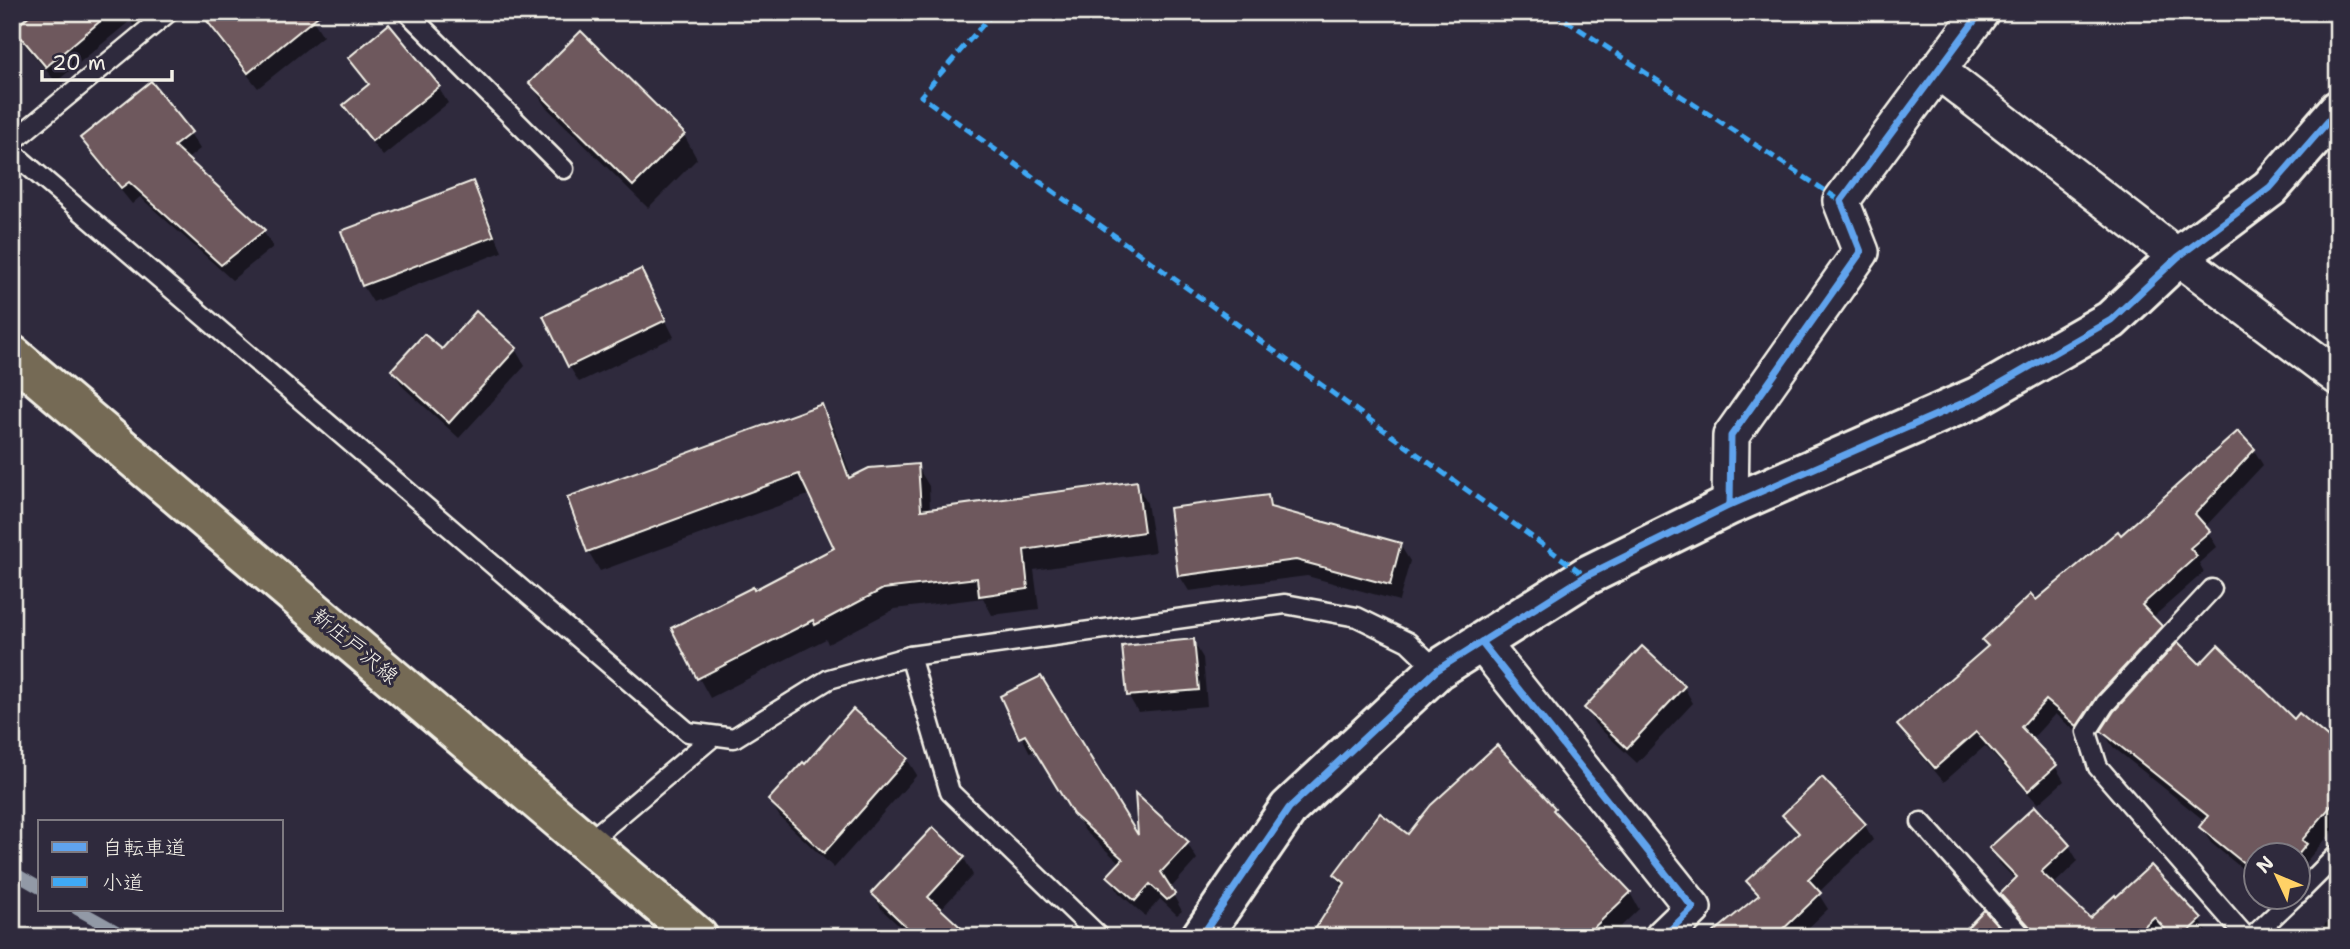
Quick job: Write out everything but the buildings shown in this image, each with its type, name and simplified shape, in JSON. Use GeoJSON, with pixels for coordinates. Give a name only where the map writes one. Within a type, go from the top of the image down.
{"type":"FeatureCollection","features":[{"type":"Feature","properties":{"kind":"main road","name":"新庄戸沢線"},"geometry":{"type":"LineString","coordinates":[[12,355],[698,937]]}},
{"type":"Feature","properties":{"kind":"street"},"geometry":{"type":"LineString","coordinates":[[1730,505],[1731,436],[1861,252],[1841,201],[1981,12]]}},
{"type":"Feature","properties":{"kind":"street"},"geometry":{"type":"LineString","coordinates":[[1937,70],[2338,377]]}},
{"type":"Feature","properties":{"kind":"street"},"geometry":{"type":"LineString","coordinates":[[1201,937],[1289,808],[1437,670],[1586,576],[1730,505],[1977,397],[2111,320],[2178,257],[2270,188],[2338,110]]}},
{"type":"Feature","properties":{"kind":"street"},"geometry":{"type":"LineString","coordinates":[[1481,642],[1693,908],[1662,937]]}},
{"type":"Feature","properties":{"kind":"lane"},"geometry":{"type":"LineString","coordinates":[[169,12],[14,154],[688,732],[734,738],[829,679],[911,656],[1285,604],[1357,617],[1408,642],[1437,670]]}},
{"type":"Feature","properties":{"kind":"lane"},"geometry":{"type":"LineString","coordinates":[[407,12],[564,169]]}},
{"type":"Feature","properties":{"kind":"lane"},"geometry":{"type":"LineString","coordinates":[[2212,589],[2105,704],[2087,732],[2098,767],[2246,937]]}},
{"type":"Feature","properties":{"kind":"lane"},"geometry":{"type":"LineString","coordinates":[[911,656],[950,792],[1100,937]]}},
{"type":"Feature","properties":{"kind":"lane"},"geometry":{"type":"LineString","coordinates":[[587,843],[714,736]]}},
{"type":"Feature","properties":{"kind":"lane"},"geometry":{"type":"LineString","coordinates":[[1921,822],[2022,937]]}},
{"type":"Feature","properties":{"kind":"lane"},"geometry":{"type":"LineString","coordinates":[[2312,879],[2338,854]]}},
{"type":"Feature","properties":{"kind":"lane"},"geometry":{"type":"LineString","coordinates":[[2252,937],[2279,911]]}},
{"type":"Feature","properties":{"kind":"waterway"},"geometry":{"type":"LineString","coordinates":[[12,872],[38,887]]}},
{"type":"Feature","properties":{"kind":"waterway"},"geometry":{"type":"LineString","coordinates":[[81,911],[127,937]]}},
{"type":"Feature","properties":{"kind":"marked path"},"geometry":{"type":"LineString","coordinates":[[994,12],[921,96],[1586,576]]}},
{"type":"Feature","properties":{"kind":"marked path"},"geometry":{"type":"LineString","coordinates":[[1553,12],[1841,201]]}},
{"type":"Feature","properties":{"kind":"cycle path"},"geometry":{"type":"LineString","coordinates":[[1730,505],[1731,436],[1861,252],[1841,201],[1981,12]]}},
{"type":"Feature","properties":{"kind":"cycle path"},"geometry":{"type":"LineString","coordinates":[[1201,937],[1289,808],[1437,670],[1586,576],[1730,505],[1977,397],[2111,320],[2178,257],[2270,188],[2338,110]]}},
{"type":"Feature","properties":{"kind":"cycle path"},"geometry":{"type":"LineString","coordinates":[[1481,642],[1693,908],[1663,937]]}}]}
